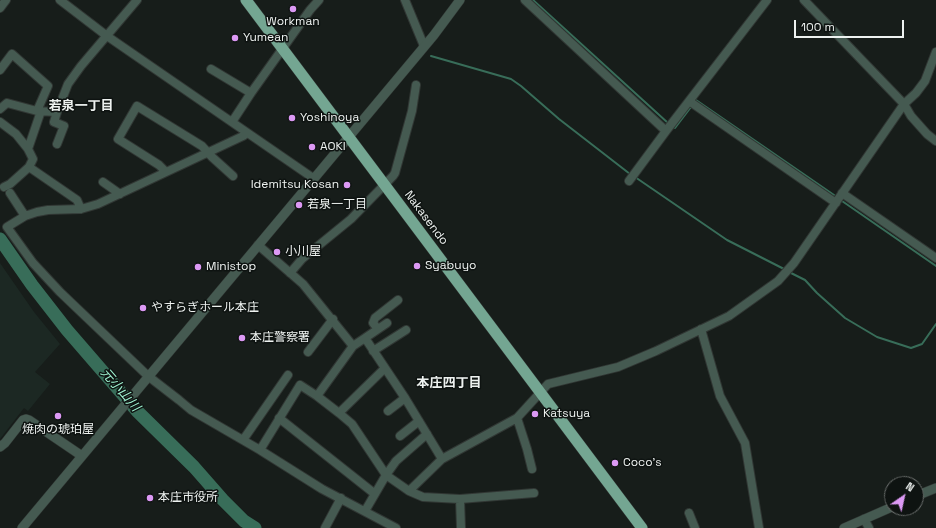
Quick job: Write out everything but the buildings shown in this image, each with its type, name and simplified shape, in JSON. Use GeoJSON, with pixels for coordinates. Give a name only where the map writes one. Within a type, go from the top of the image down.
{"type":"FeatureCollection","features":[{"type":"Feature","properties":{"kind":"highway","name":"Nakasendo"},"geometry":{"type":"LineString","coordinates":[[246,0],[642,528]]}},
{"type":"Feature","properties":{"kind":"street"},"geometry":{"type":"LineString","coordinates":[[0,8],[6,0]]}},
{"type":"Feature","properties":{"kind":"street"},"geometry":{"type":"LineString","coordinates":[[60,0],[107,36],[313,178]]}},
{"type":"Feature","properties":{"kind":"street"},"geometry":{"type":"LineString","coordinates":[[57,144],[64,126],[54,122],[68,84],[81,66],[137,0]]}},
{"type":"Feature","properties":{"kind":"street"},"geometry":{"type":"LineString","coordinates":[[232,122],[310,10],[319,0]]}},
{"type":"Feature","properties":{"kind":"street"},"geometry":{"type":"LineString","coordinates":[[405,0],[424,46]]}},
{"type":"Feature","properties":{"kind":"street"},"geometry":{"type":"LineString","coordinates":[[26,527],[82,456],[424,46],[460,0]]}},
{"type":"Feature","properties":{"kind":"street"},"geometry":{"type":"LineString","coordinates":[[525,0],[666,131]]}},
{"type":"Feature","properties":{"kind":"street"},"geometry":{"type":"LineString","coordinates":[[629,181],[767,0]]}},
{"type":"Feature","properties":{"kind":"street"},"geometry":{"type":"LineString","coordinates":[[817,0],[807,3],[904,104],[911,116],[927,134],[936,141]]}},
{"type":"Feature","properties":{"kind":"street"},"geometry":{"type":"LineString","coordinates":[[409,491],[442,459],[517,418],[548,384],[618,367],[656,350],[729,316],[778,281],[794,263],[904,104],[926,81],[936,52]]}},
{"type":"Feature","properties":{"kind":"street"},"geometry":{"type":"LineString","coordinates":[[0,70],[12,54],[48,86],[28,149]]}},
{"type":"Feature","properties":{"kind":"street"},"geometry":{"type":"LineString","coordinates":[[211,69],[251,93]]}},
{"type":"Feature","properties":{"kind":"street"},"geometry":{"type":"LineString","coordinates":[[290,273],[302,258],[351,219],[393,176],[412,110],[416,85]]}},
{"type":"Feature","properties":{"kind":"street"},"geometry":{"type":"LineString","coordinates":[[689,101],[836,202]]}},
{"type":"Feature","properties":{"kind":"street"},"geometry":{"type":"LineString","coordinates":[[0,109],[8,103],[39,111],[57,112]]}},
{"type":"Feature","properties":{"kind":"street"},"geometry":{"type":"LineString","coordinates":[[166,172],[159,165],[118,139],[137,106],[202,146],[233,176]]}},
{"type":"Feature","properties":{"kind":"street"},"geometry":{"type":"LineString","coordinates":[[0,122],[16,134],[28,149],[32,159],[29,167],[10,184],[4,187]]}},
{"type":"Feature","properties":{"kind":"street"},"geometry":{"type":"LineString","coordinates":[[247,133],[98,204],[81,209],[48,210],[25,216],[7,227],[33,263],[60,292],[148,376],[191,410],[260,450],[322,489],[394,527]]}},
{"type":"Feature","properties":{"kind":"street"},"geometry":{"type":"LineString","coordinates":[[29,167],[76,200],[81,209]]}},
{"type":"Feature","properties":{"kind":"street"},"geometry":{"type":"LineString","coordinates":[[103,182],[120,194]]}},
{"type":"Feature","properties":{"kind":"street"},"geometry":{"type":"LineString","coordinates":[[10,193],[25,216]]}},
{"type":"Feature","properties":{"kind":"street"},"geometry":{"type":"LineString","coordinates":[[842,193],[936,258]]}},
{"type":"Feature","properties":{"kind":"street"},"geometry":{"type":"LineString","coordinates":[[258,245],[303,284],[333,319],[353,346]]}},
{"type":"Feature","properties":{"kind":"street"},"geometry":{"type":"LineString","coordinates":[[378,329],[374,323],[375,318],[398,300]]}},
{"type":"Feature","properties":{"kind":"street"},"geometry":{"type":"LineString","coordinates":[[308,352],[333,319]]}},
{"type":"Feature","properties":{"kind":"street"},"geometry":{"type":"LineString","coordinates":[[318,396],[353,346],[387,323]]}},
{"type":"Feature","properties":{"kind":"street"},"geometry":{"type":"LineString","coordinates":[[701,329],[720,396],[745,443],[759,528]]}},
{"type":"Feature","properties":{"kind":"street"},"geometry":{"type":"LineString","coordinates":[[373,351],[406,330]]}},
{"type":"Feature","properties":{"kind":"street"},"geometry":{"type":"LineString","coordinates":[[365,338],[384,369],[405,398],[442,459]]}},
{"type":"Feature","properties":{"kind":"street"},"geometry":{"type":"LineString","coordinates":[[339,413],[384,369]]}},
{"type":"Feature","properties":{"kind":"street"},"geometry":{"type":"LineString","coordinates":[[243,440],[288,375]]}},
{"type":"Feature","properties":{"kind":"street"},"geometry":{"type":"LineString","coordinates":[[260,450],[300,385],[318,396],[352,424],[386,475],[409,491],[423,497],[460,499],[534,494]]}},
{"type":"Feature","properties":{"kind":"street"},"geometry":{"type":"LineString","coordinates":[[388,411],[405,398]]}},
{"type":"Feature","properties":{"kind":"street"},"geometry":{"type":"LineString","coordinates":[[279,418],[375,494]]}},
{"type":"Feature","properties":{"kind":"street"},"geometry":{"type":"LineString","coordinates":[[517,418],[532,469]]}},
{"type":"Feature","properties":{"kind":"street"},"geometry":{"type":"LineString","coordinates":[[0,447],[5,443],[23,420],[26,419],[82,456]]}},
{"type":"Feature","properties":{"kind":"street"},"geometry":{"type":"LineString","coordinates":[[400,436],[419,421]]}},
{"type":"Feature","properties":{"kind":"street"},"geometry":{"type":"LineString","coordinates":[[365,511],[396,461],[426,434]]}},
{"type":"Feature","properties":{"kind":"street"},"geometry":{"type":"LineString","coordinates":[[924,493],[936,488]]}},
{"type":"Feature","properties":{"kind":"street"},"geometry":{"type":"LineString","coordinates":[[325,528],[341,498]]}},
{"type":"Feature","properties":{"kind":"street"},"geometry":{"type":"LineString","coordinates":[[460,499],[461,528]]}},
{"type":"Feature","properties":{"kind":"street"},"geometry":{"type":"LineString","coordinates":[[844,528],[884,510]]}},
{"type":"Feature","properties":{"kind":"street"},"geometry":{"type":"LineString","coordinates":[[689,513],[695,528]]}},
{"type":"Feature","properties":{"kind":"street"},"geometry":{"type":"LineString","coordinates":[[864,519],[868,528]]}},
{"type":"Feature","properties":{"kind":"shaded area"},"geometry":{"type":"Polygon","coordinates":[[[0,263],[34,312],[60,344],[35,372],[50,384],[28,411],[24,408],[0,439],[0,263]]]}},
{"type":"Feature","properties":{"kind":"waterway"},"geometry":{"type":"LineString","coordinates":[[533,0],[668,123]]}},
{"type":"Feature","properties":{"kind":"waterway"},"geometry":{"type":"LineString","coordinates":[[431,56],[511,79],[559,119],[630,174]]}},
{"type":"Feature","properties":{"kind":"waterway"},"geometry":{"type":"LineString","coordinates":[[696,100],[834,195]]}},
{"type":"Feature","properties":{"kind":"waterway"},"geometry":{"type":"LineString","coordinates":[[675,128],[691,107]]}},
{"type":"Feature","properties":{"kind":"waterway"},"geometry":{"type":"LineString","coordinates":[[635,177],[727,240],[784,269]]}},
{"type":"Feature","properties":{"kind":"waterway"},"geometry":{"type":"LineString","coordinates":[[842,201],[936,266]]}},
{"type":"Feature","properties":{"kind":"waterway","name":"元小山川"},"geometry":{"type":"LineString","coordinates":[[0,239],[32,285],[67,330],[137,411],[194,467],[244,521],[255,528]]}},
{"type":"Feature","properties":{"kind":"waterway"},"geometry":{"type":"LineString","coordinates":[[791,273],[805,280],[845,318],[877,337],[911,348],[922,344],[936,324]]}},
{"type":"Feature","properties":{"kind":"place","name":"Workman"},"geometry":{"type":"Point","coordinates":[293,9]}},
{"type":"Feature","properties":{"kind":"place","name":"Yumean"},"geometry":{"type":"Point","coordinates":[235,38]}},
{"type":"Feature","properties":{"kind":"place","name":"Yoshinoya"},"geometry":{"type":"Point","coordinates":[292,118]}},
{"type":"Feature","properties":{"kind":"place","name":"AOKI"},"geometry":{"type":"Point","coordinates":[312,147]}},
{"type":"Feature","properties":{"kind":"place","name":"Idemitsu Kosan"},"geometry":{"type":"Point","coordinates":[347,185]}},
{"type":"Feature","properties":{"kind":"place","name":"若泉一丁目"},"geometry":{"type":"Point","coordinates":[299,205]}},
{"type":"Feature","properties":{"kind":"place","name":"小川屋"},"geometry":{"type":"Point","coordinates":[277,252]}},
{"type":"Feature","properties":{"kind":"place","name":"Syabuyo"},"geometry":{"type":"Point","coordinates":[417,266]}},
{"type":"Feature","properties":{"kind":"place","name":"Ministop"},"geometry":{"type":"Point","coordinates":[198,267]}},
{"type":"Feature","properties":{"kind":"place","name":"やすらぎホール本庄"},"geometry":{"type":"Point","coordinates":[143,308]}},
{"type":"Feature","properties":{"kind":"place","name":"本庄警察署"},"geometry":{"type":"Point","coordinates":[242,338]}},
{"type":"Feature","properties":{"kind":"place","name":"Katsuya"},"geometry":{"type":"Point","coordinates":[535,414]}},
{"type":"Feature","properties":{"kind":"place","name":"焼肉の琥珀屋"},"geometry":{"type":"Point","coordinates":[58,416]}},
{"type":"Feature","properties":{"kind":"place","name":"Coco's"},"geometry":{"type":"Point","coordinates":[615,463]}},
{"type":"Feature","properties":{"kind":"place","name":"本庄市役所"},"geometry":{"type":"Point","coordinates":[150,498]}},
{"type":"Feature","properties":{"kind":"district","name":"若泉一丁目"},"geometry":{"type":"Point","coordinates":[81,106]}},
{"type":"Feature","properties":{"kind":"district","name":"本庄四丁目"},"geometry":{"type":"Point","coordinates":[449,383]}}]}
